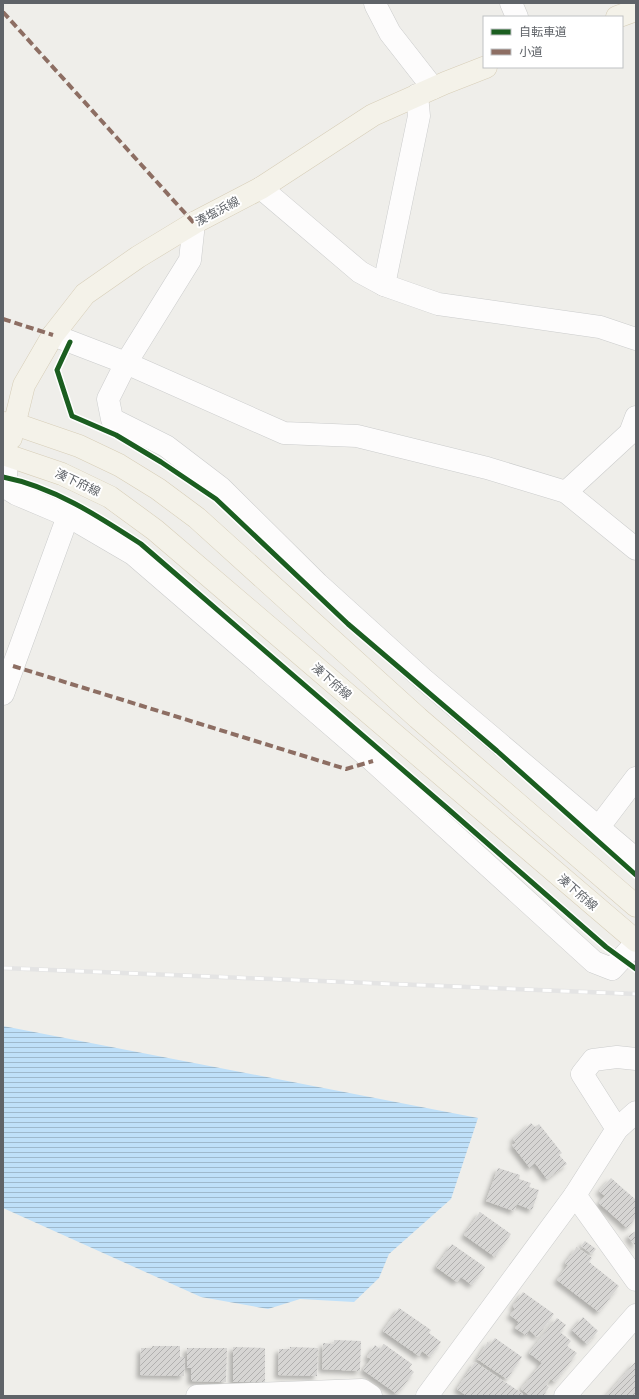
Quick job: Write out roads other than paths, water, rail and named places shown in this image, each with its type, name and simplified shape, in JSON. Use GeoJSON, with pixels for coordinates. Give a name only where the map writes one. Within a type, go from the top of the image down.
{"type":"FeatureCollection","features":[{"type":"Feature","properties":{"kind":"main road"},"geometry":{"type":"LineString","coordinates":[[620,16],[636,10]]}},
{"type":"Feature","properties":{"kind":"main road","name":"湊塩浜線"},"geometry":{"type":"LineString","coordinates":[[5,454],[9,423],[24,386],[53,335],[85,294],[138,257],[194,223],[261,188],[373,114],[484,68]]}},
{"type":"Feature","properties":{"kind":"main road"},"geometry":{"type":"LineString","coordinates":[[9,423],[79,446],[119,465],[158,489],[198,518],[418,718],[636,906]]}},
{"type":"Feature","properties":{"kind":"main road","name":"湊下府線"},"geometry":{"type":"LineString","coordinates":[[5,454],[62,474],[110,497],[155,530],[636,942]]}},
{"type":"Feature","properties":{"kind":"street"},"geometry":{"type":"LineString","coordinates":[[375,3],[390,33],[425,92],[384,285]]}},
{"type":"Feature","properties":{"kind":"street"},"geometry":{"type":"LineString","coordinates":[[511,3],[517,16]]}},
{"type":"Feature","properties":{"kind":"street"},"geometry":{"type":"LineString","coordinates":[[261,188],[360,272],[384,285],[438,304],[600,327],[636,339]]}},
{"type":"Feature","properties":{"kind":"street"},"geometry":{"type":"LineString","coordinates":[[194,223],[190,260],[126,363],[108,399],[112,419],[166,446],[221,488],[318,584],[423,679],[598,828],[636,858]]}},
{"type":"Feature","properties":{"kind":"street"},"geometry":{"type":"LineString","coordinates":[[53,335],[126,363],[284,433],[357,436],[487,468],[566,492],[636,549]]}},
{"type":"Feature","properties":{"kind":"street"},"geometry":{"type":"LineString","coordinates":[[566,492],[630,433],[636,417]]}},
{"type":"Feature","properties":{"kind":"street"},"geometry":{"type":"LineString","coordinates":[[5,454],[8,489],[16,494],[68,516],[133,554],[373,761],[594,962],[612,969],[636,942]]}},
{"type":"Feature","properties":{"kind":"street"},"geometry":{"type":"LineString","coordinates":[[3,694],[68,516]]}},
{"type":"Feature","properties":{"kind":"street"},"geometry":{"type":"LineString","coordinates":[[598,828],[636,778]]}},
{"type":"Feature","properties":{"kind":"street"},"geometry":{"type":"LineString","coordinates":[[618,1130],[582,1074],[593,1060],[617,1057],[636,1059]]}},
{"type":"Feature","properties":{"kind":"street"},"geometry":{"type":"LineString","coordinates":[[427,1396],[575,1195],[618,1130],[636,1112]]}},
{"type":"Feature","properties":{"kind":"street"},"geometry":{"type":"LineString","coordinates":[[575,1195],[636,1280]]}},
{"type":"Feature","properties":{"kind":"street"},"geometry":{"type":"LineString","coordinates":[[565,1396],[636,1315]]}},
{"type":"Feature","properties":{"kind":"street"},"geometry":{"type":"LineString","coordinates":[[197,1396],[332,1394],[362,1390],[371,1396]]}},
{"type":"Feature","properties":{"kind":"water"},"geometry":{"type":"Polygon","coordinates":[[[3,1026],[478,1118],[451,1199],[389,1254],[379,1278],[354,1302],[300,1299],[268,1309],[201,1297],[3,1208],[3,1026]]]}},
{"type":"Feature","properties":{"kind":"railway"},"geometry":{"type":"LineString","coordinates":[[3,968],[636,994]]}}]}
